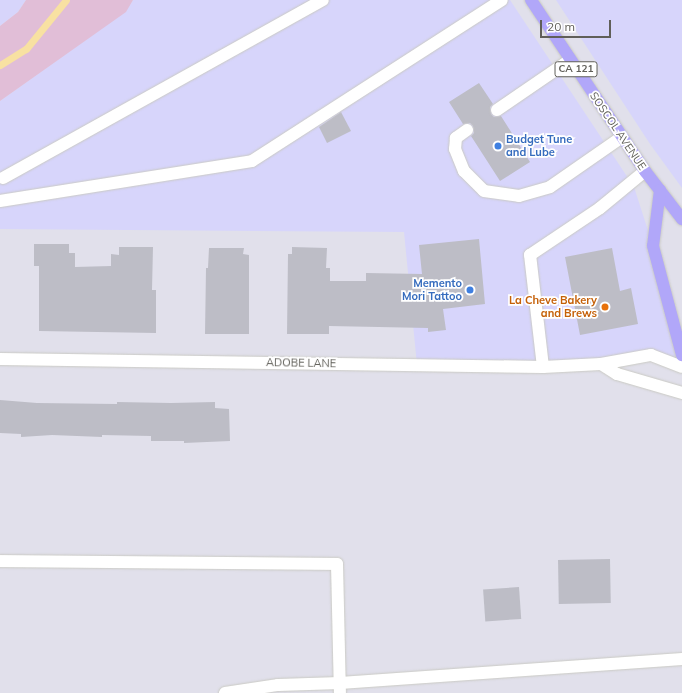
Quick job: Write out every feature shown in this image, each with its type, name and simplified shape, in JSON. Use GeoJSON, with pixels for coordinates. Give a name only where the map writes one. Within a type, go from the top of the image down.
{"type":"FeatureCollection","features":[{"type":"Feature","properties":{"kind":"main road","name":"SOSCOL AVENUE"},"geometry":{"type":"LineString","coordinates":[[531,0],[622,137],[682,219]]}},
{"type":"Feature","properties":{"kind":"main road"},"geometry":{"type":"LineString","coordinates":[[660,190],[653,246],[682,355]]}},
{"type":"Feature","properties":{"kind":"street"},"geometry":{"type":"LineString","coordinates":[[3,178],[322,0]]}},
{"type":"Feature","properties":{"kind":"street"},"geometry":{"type":"LineString","coordinates":[[0,201],[252,161],[502,0]]}},
{"type":"Feature","properties":{"kind":"street"},"geometry":{"type":"LineString","coordinates":[[497,110],[570,60]]}},
{"type":"Feature","properties":{"kind":"street"},"geometry":{"type":"LineString","coordinates":[[467,130],[456,138],[455,150],[464,171],[484,191],[519,196],[550,187],[622,137]]}},
{"type":"Feature","properties":{"kind":"street"},"geometry":{"type":"LineString","coordinates":[[543,367],[530,255],[600,208],[646,171]]}},
{"type":"Feature","properties":{"kind":"street","name":"ADOBE LANE"},"geometry":{"type":"LineString","coordinates":[[0,359],[543,367],[601,364],[652,355],[682,367]]}},
{"type":"Feature","properties":{"kind":"street"},"geometry":{"type":"LineString","coordinates":[[601,364],[617,374],[682,393]]}},
{"type":"Feature","properties":{"kind":"street"},"geometry":{"type":"LineString","coordinates":[[0,561],[337,564],[340,688]]}},
{"type":"Feature","properties":{"kind":"street"},"geometry":{"type":"LineString","coordinates":[[225,693],[278,685],[340,688],[682,660]]}},
{"type":"Feature","properties":{"kind":"shaded area"},"geometry":{"type":"Polygon","coordinates":[[[0,0],[26,0],[18,12],[0,26],[0,0]]]}},
{"type":"Feature","properties":{"kind":"shaded area"},"geometry":{"type":"Polygon","coordinates":[[[26,0],[133,0],[126,12],[0,101],[0,26],[18,12],[26,0]]]}},
{"type":"Feature","properties":{"kind":"shaded area"},"geometry":{"type":"Polygon","coordinates":[[[133,0],[510,0],[634,187],[653,246],[682,367],[651,355],[601,364],[417,365],[404,232],[0,229],[0,101],[125,12],[133,0]]]}},
{"type":"Feature","properties":{"kind":"shaded area"},"geometry":{"type":"Polygon","coordinates":[[[556,0],[682,0],[682,188],[650,144],[556,0]]]}},
{"type":"Feature","properties":{"kind":"building","name":"Budget Tune and Lube"},"geometry":{"type":"Polygon","coordinates":[[[479,83],[493,104],[490,107],[491,114],[494,117],[501,116],[530,162],[500,181],[471,136],[474,133],[473,126],[470,123],[463,124],[449,102],[479,83]]]}},
{"type":"Feature","properties":{"kind":"building"},"geometry":{"type":"Polygon","coordinates":[[[341,112],[351,131],[327,143],[319,127],[341,112]]]}},
{"type":"Feature","properties":{"kind":"building"},"geometry":{"type":"Polygon","coordinates":[[[479,239],[485,304],[443,309],[446,330],[428,332],[428,328],[329,326],[329,334],[287,334],[288,254],[292,254],[292,247],[327,248],[326,268],[330,268],[330,281],[366,281],[366,273],[422,274],[419,245],[479,239]]]}},
{"type":"Feature","properties":{"kind":"building"},"geometry":{"type":"Polygon","coordinates":[[[34,244],[69,244],[69,253],[75,253],[75,267],[111,266],[111,254],[119,255],[119,247],[153,247],[152,290],[156,290],[156,333],[39,331],[39,266],[34,266],[34,244]]]}},
{"type":"Feature","properties":{"kind":"building"},"geometry":{"type":"Polygon","coordinates":[[[209,248],[244,248],[243,254],[249,255],[249,334],[205,334],[206,268],[208,268],[209,248]]]}},
{"type":"Feature","properties":{"kind":"building","name":"La Cheve Bakery and Brews"},"geometry":{"type":"Polygon","coordinates":[[[612,248],[620,291],[631,288],[638,324],[580,335],[565,257],[612,248]]]}},
{"type":"Feature","properties":{"kind":"building"},"geometry":{"type":"Polygon","coordinates":[[[0,400],[37,403],[117,404],[117,402],[215,402],[215,408],[229,409],[230,441],[184,443],[184,441],[151,441],[151,436],[102,435],[102,437],[52,435],[21,437],[21,434],[0,433],[0,400]]]}},
{"type":"Feature","properties":{"kind":"building"},"geometry":{"type":"Polygon","coordinates":[[[610,559],[611,603],[559,604],[558,560],[610,559]]]}},
{"type":"Feature","properties":{"kind":"building"},"geometry":{"type":"Polygon","coordinates":[[[519,587],[521,619],[485,621],[483,590],[519,587]]]}},
{"type":"Feature","properties":{"kind":"waterway"},"geometry":{"type":"LineString","coordinates":[[0,65],[26,49],[66,0]]}},
{"type":"Feature","properties":{"kind":"place","name":"Budget Tune and Lube"},"geometry":{"type":"Point","coordinates":[498,146]}},
{"type":"Feature","properties":{"kind":"place","name":"Memento Mori Tattoo"},"geometry":{"type":"Point","coordinates":[470,290]}},
{"type":"Feature","properties":{"kind":"place","name":"La Cheve Bakery and Brews"},"geometry":{"type":"Point","coordinates":[605,307]}}]}
